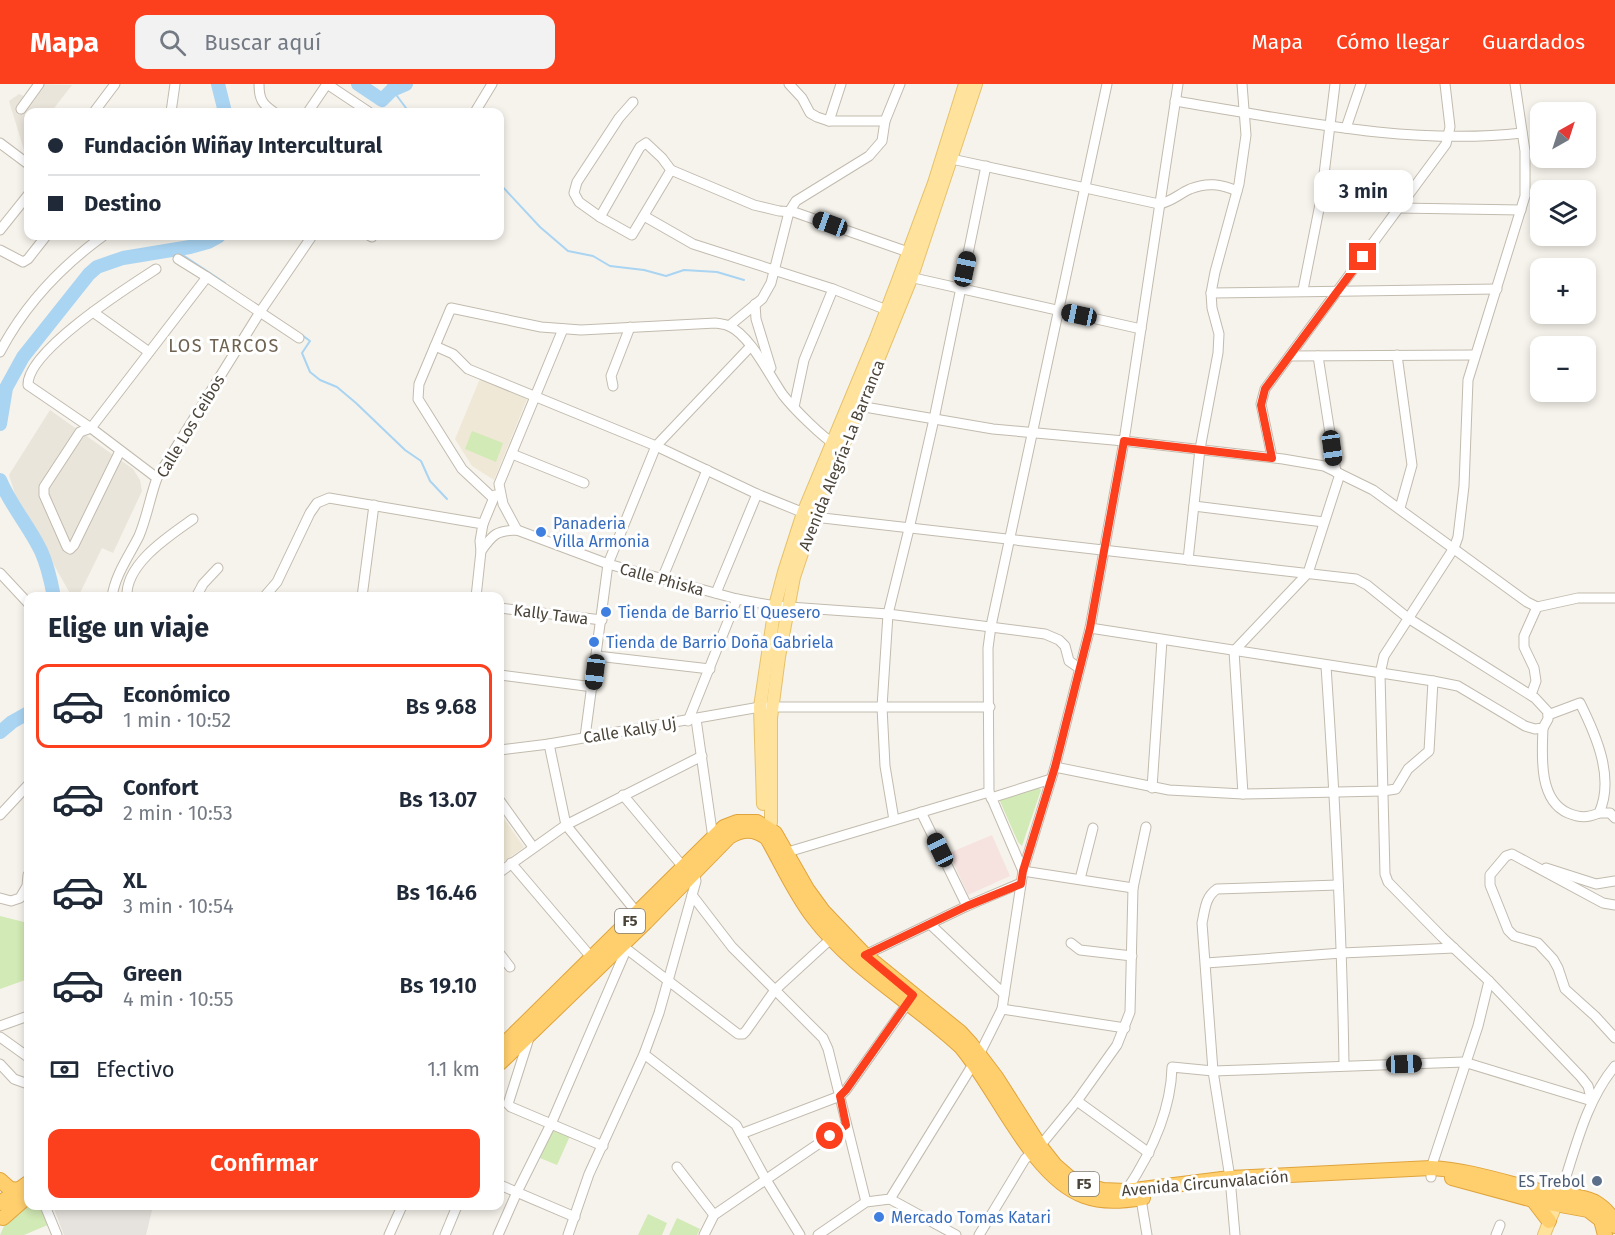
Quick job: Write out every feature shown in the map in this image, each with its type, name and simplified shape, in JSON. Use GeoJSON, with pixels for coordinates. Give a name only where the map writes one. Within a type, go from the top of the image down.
{"type":"FeatureCollection","features":[{"type":"Feature","properties":{"kind":"highway","name":"F5"},"geometry":{"type":"LineString","coordinates":[[504,1058],[591,957],[717,842],[737,832],[765,831]]}},
{"type":"Feature","properties":{"kind":"highway","name":"Avenida Circunvalación"},"geometry":{"type":"LineString","coordinates":[[765,831],[780,840],[782,854],[802,902],[836,934],[865,955],[910,1000],[977,1058],[1057,1181],[1084,1196],[1114,1201],[1140,1194],[1230,1182],[1469,1172],[1578,1207],[1600,1211]]}},
{"type":"Feature","properties":{"kind":"highway","name":"F5"},"geometry":{"type":"LineString","coordinates":[[504,1046],[522,1036],[624,947],[688,869]]}},
{"type":"Feature","properties":{"kind":"highway","name":"Avenida Circunvalación"},"geometry":{"type":"LineString","coordinates":[[836,934],[856,962],[910,1000]]}},
{"type":"Feature","properties":{"kind":"highway","name":"Avenida Circunvalación"},"geometry":{"type":"LineString","coordinates":[[1036,1149],[1071,1178],[1096,1188],[1140,1194]]}},
{"type":"Feature","properties":{"kind":"highway","name":"Avenida Circunvalación"},"geometry":{"type":"LineString","coordinates":[[1431,1172],[1533,1200],[1558,1199]]}},
{"type":"Feature","properties":{"kind":"highway"},"geometry":{"type":"LineString","coordinates":[[0,1180],[10,1189],[24,1189]]}},
{"type":"Feature","properties":{"kind":"highway"},"geometry":{"type":"LineString","coordinates":[[0,1203],[24,1190]]}},
{"type":"Feature","properties":{"kind":"highway"},"geometry":{"type":"LineString","coordinates":[[1,1215],[24,1191]]}},
{"type":"Feature","properties":{"kind":"highway"},"geometry":{"type":"LineString","coordinates":[[1533,1200],[1549,1221]]}},
{"type":"Feature","properties":{"kind":"highway"},"geometry":{"type":"LineString","coordinates":[[1600,1211],[1614,1222]]}},
{"type":"Feature","properties":{"kind":"highway"},"geometry":{"type":"LineString","coordinates":[[1600,1211],[1605,1235]]}},
{"type":"Feature","properties":{"kind":"main road","name":"Avenida Alegría-La Barranca"},"geometry":{"type":"LineString","coordinates":[[765,831],[770,730],[766,707],[782,607],[808,515],[906,276],[947,158],[965,84]]}},
{"type":"Feature","properties":{"kind":"main road","name":"Avenida Alegría-La Barranca"},"geometry":{"type":"LineString","coordinates":[[906,276],[908,252],[976,84]]}},
{"type":"Feature","properties":{"kind":"main road"},"geometry":{"type":"LineString","coordinates":[[1544,1235],[1558,1199]]}},
{"type":"Feature","properties":{"kind":"street"},"geometry":{"type":"LineString","coordinates":[[21,110],[39,84]]}},
{"type":"Feature","properties":{"kind":"street"},"geometry":{"type":"LineString","coordinates":[[97,108],[115,84]]}},
{"type":"Feature","properties":{"kind":"street"},"geometry":{"type":"LineString","coordinates":[[172,108],[175,84]]}},
{"type":"Feature","properties":{"kind":"street"},"geometry":{"type":"LineString","coordinates":[[259,84],[259,94],[263,104],[268,108]]}},
{"type":"Feature","properties":{"kind":"street"},"geometry":{"type":"LineString","coordinates":[[311,108],[327,84],[363,108]]}},
{"type":"Feature","properties":{"kind":"street"},"geometry":{"type":"LineString","coordinates":[[478,108],[492,84]]}},
{"type":"Feature","properties":{"kind":"street"},"geometry":{"type":"LineString","coordinates":[[789,84],[802,98],[810,113],[829,121],[885,121]]}},
{"type":"Feature","properties":{"kind":"street"},"geometry":{"type":"LineString","coordinates":[[829,121],[841,84]]}},
{"type":"Feature","properties":{"kind":"street"},"geometry":{"type":"LineString","coordinates":[[729,326],[762,299],[771,284],[789,212],[799,198],[869,156],[882,141],[885,121],[900,84]]}},
{"type":"Feature","properties":{"kind":"street"},"geometry":{"type":"LineString","coordinates":[[1023,871],[990,795],[988,648],[1031,432],[1107,84]]}},
{"type":"Feature","properties":{"kind":"street"},"geometry":{"type":"LineString","coordinates":[[890,1198],[977,1058],[1002,1009],[1023,871],[1055,767],[1090,628],[1124,441],[1178,84]]}},
{"type":"Feature","properties":{"kind":"street"},"geometry":{"type":"LineString","coordinates":[[1188,560],[1200,449],[1218,353],[1219,334],[1212,308],[1211,293],[1238,191],[1246,135],[1242,84]]}},
{"type":"Feature","properties":{"kind":"street"},"geometry":{"type":"LineString","coordinates":[[1303,290],[1321,199],[1335,84]]}},
{"type":"Feature","properties":{"kind":"street"},"geometry":{"type":"LineString","coordinates":[[1346,128],[1361,84]]}},
{"type":"Feature","properties":{"kind":"street"},"geometry":{"type":"LineString","coordinates":[[1272,458],[1261,405],[1265,389],[1446,144],[1449,137],[1444,84]]}},
{"type":"Feature","properties":{"kind":"street"},"geometry":{"type":"LineString","coordinates":[[1515,84],[1526,181],[1521,210],[1468,380],[1464,486],[1458,537],[1454,548],[1384,656],[1380,674],[1385,874],[1388,882],[1489,981],[1581,1077],[1588,1086],[1592,1101]]}},
{"type":"Feature","properties":{"kind":"street"},"geometry":{"type":"LineString","coordinates":[[1175,101],[1346,128],[1483,138],[1522,133]]}},
{"type":"Feature","properties":{"kind":"street"},"geometry":{"type":"LineString","coordinates":[[633,102],[619,118],[577,182],[574,193],[579,202],[632,236],[671,170]]}},
{"type":"Feature","properties":{"kind":"street"},"geometry":{"type":"LineString","coordinates":[[0,143],[24,161]]}},
{"type":"Feature","properties":{"kind":"street"},"geometry":{"type":"LineString","coordinates":[[600,217],[640,147],[646,143],[671,170],[754,205],[810,217],[908,252]]}},
{"type":"Feature","properties":{"kind":"street"},"geometry":{"type":"LineString","coordinates":[[947,158],[1159,204],[1190,189],[1209,184],[1221,184],[1238,191]]}},
{"type":"Feature","properties":{"kind":"street"},"geometry":{"type":"LineString","coordinates":[[894,820],[885,766],[882,706],[888,614],[934,419],[986,166]]}},
{"type":"Feature","properties":{"kind":"street"},"geometry":{"type":"LineString","coordinates":[[1321,199],[1399,208],[1521,210]]}},
{"type":"Feature","properties":{"kind":"street"},"geometry":{"type":"LineString","coordinates":[[0,230],[24,200]]}},
{"type":"Feature","properties":{"kind":"street"},"geometry":{"type":"LineString","coordinates":[[644,216],[693,244],[833,289],[892,312]]}},
{"type":"Feature","properties":{"kind":"street"},"geometry":{"type":"LineString","coordinates":[[0,250],[23,262],[43,240]]}},
{"type":"Feature","properties":{"kind":"street"},"geometry":{"type":"LineString","coordinates":[[0,352],[27,310],[51,282],[71,261],[98,240]]}},
{"type":"Feature","properties":{"kind":"street","name":"Calle Los Ceibos"},"geometry":{"type":"LineString","coordinates":[[114,592],[119,575],[139,536],[157,478],[260,312],[309,240]]}},
{"type":"Feature","properties":{"kind":"street"},"geometry":{"type":"LineString","coordinates":[[178,259],[299,338]]}},
{"type":"Feature","properties":{"kind":"street"},"geometry":{"type":"LineString","coordinates":[[156,269],[93,312],[47,352],[28,379],[28,385],[91,428],[157,478]]}},
{"type":"Feature","properties":{"kind":"street"},"geometry":{"type":"LineString","coordinates":[[906,276],[1141,329]]}},
{"type":"Feature","properties":{"kind":"street"},"geometry":{"type":"LineString","coordinates":[[120,451],[70,549],[67,547],[44,495],[44,487],[80,432],[91,428],[207,277]]}},
{"type":"Feature","properties":{"kind":"street"},"geometry":{"type":"LineString","coordinates":[[794,406],[804,360],[833,289]]}},
{"type":"Feature","properties":{"kind":"street"},"geometry":{"type":"LineString","coordinates":[[1211,293],[1497,289]]}},
{"type":"Feature","properties":{"kind":"street"},"geometry":{"type":"LineString","coordinates":[[755,304],[756,320],[775,382]]}},
{"type":"Feature","properties":{"kind":"street"},"geometry":{"type":"LineString","coordinates":[[493,498],[462,469],[418,399],[419,384],[452,308],[541,327],[563,329],[716,323],[729,326],[763,362],[782,394],[837,446]]}},
{"type":"Feature","properties":{"kind":"street"},"geometry":{"type":"LineString","coordinates":[[93,312],[148,352]]}},
{"type":"Feature","properties":{"kind":"street"},"geometry":{"type":"LineString","coordinates":[[613,386],[611,376],[630,327]]}},
{"type":"Feature","properties":{"kind":"street"},"geometry":{"type":"LineString","coordinates":[[477,592],[483,524],[563,329]]}},
{"type":"Feature","properties":{"kind":"street"},"geometry":{"type":"LineString","coordinates":[[435,346],[453,354],[468,369],[656,446],[757,494],[808,515],[909,529],[1356,579],[1367,585],[1408,618],[1543,704],[1548,719],[1543,728],[1542,754],[1548,790],[1553,802],[1561,810],[1578,817],[1587,818],[1599,813],[1610,813],[1615,818]]}},
{"type":"Feature","properties":{"kind":"street"},"geometry":{"type":"LineString","coordinates":[[585,737],[608,564],[656,446],[750,347]]}},
{"type":"Feature","properties":{"kind":"street"},"geometry":{"type":"LineString","coordinates":[[1397,355],[1412,465],[1400,508]]}},
{"type":"Feature","properties":{"kind":"street"},"geometry":{"type":"LineString","coordinates":[[1290,356],[1475,355]]}},
{"type":"Feature","properties":{"kind":"street"},"geometry":{"type":"LineString","coordinates":[[1243,794],[1234,651],[1308,573],[1338,473],[1318,356]]}},
{"type":"Feature","properties":{"kind":"street"},"geometry":{"type":"LineString","coordinates":[[853,405],[993,429],[1200,449],[1324,466],[1373,490],[1537,607],[1578,598],[1615,598]]}},
{"type":"Feature","properties":{"kind":"street"},"geometry":{"type":"LineString","coordinates":[[512,454],[584,483]]}},
{"type":"Feature","properties":{"kind":"street"},"geometry":{"type":"LineString","coordinates":[[662,579],[707,470]]}},
{"type":"Feature","properties":{"kind":"street"},"geometry":{"type":"LineString","coordinates":[[482,551],[491,537],[502,530],[517,530],[503,504],[499,484]]}},
{"type":"Feature","properties":{"kind":"street"},"geometry":{"type":"LineString","coordinates":[[716,593],[757,494]]}},
{"type":"Feature","properties":{"kind":"street"},"geometry":{"type":"LineString","coordinates":[[268,592],[277,582],[310,513],[317,503],[328,498],[483,524]]}},
{"type":"Feature","properties":{"kind":"street"},"geometry":{"type":"LineString","coordinates":[[363,592],[374,505]]}},
{"type":"Feature","properties":{"kind":"street"},"geometry":{"type":"LineString","coordinates":[[1194,506],[1324,522]]}},
{"type":"Feature","properties":{"kind":"street"},"geometry":{"type":"LineString","coordinates":[[128,592],[129,583],[147,554],[193,519]]}},
{"type":"Feature","properties":{"kind":"street","name":"Calle Phiska"},"geometry":{"type":"LineString","coordinates":[[517,530],[608,564],[737,599],[782,607],[888,614],[1045,634],[1059,640],[1065,646],[1069,662],[1079,668]]}},
{"type":"Feature","properties":{"kind":"street"},"geometry":{"type":"LineString","coordinates":[[199,592],[218,568]]}},
{"type":"Feature","properties":{"kind":"street"},"geometry":{"type":"LineString","coordinates":[[0,573],[24,599]]}},
{"type":"Feature","properties":{"kind":"street"},"geometry":{"type":"LineString","coordinates":[[717,842],[702,756],[692,720],[737,599]]}},
{"type":"Feature","properties":{"kind":"street"},"geometry":{"type":"LineString","coordinates":[[1531,695],[1536,681],[1534,668],[1524,647],[1524,636],[1537,607]]}},
{"type":"Feature","properties":{"kind":"street","name":"Kally Tawa"},"geometry":{"type":"LineString","coordinates":[[504,608],[602,620]]}},
{"type":"Feature","properties":{"kind":"street"},"geometry":{"type":"LineString","coordinates":[[1090,628],[1458,686],[1525,726],[1535,729],[1543,728]]}},
{"type":"Feature","properties":{"kind":"street"},"geometry":{"type":"LineString","coordinates":[[1152,788],[1162,640]]}},
{"type":"Feature","properties":{"kind":"street"},"geometry":{"type":"LineString","coordinates":[[597,656],[710,669]]}},
{"type":"Feature","properties":{"kind":"street"},"geometry":{"type":"LineString","coordinates":[[1326,666],[1335,791],[1344,1065]]}},
{"type":"Feature","properties":{"kind":"street"},"geometry":{"type":"LineString","coordinates":[[504,676],[593,687]]}},
{"type":"Feature","properties":{"kind":"street"},"geometry":{"type":"LineString","coordinates":[[1055,767],[1152,788],[1243,794],[1396,789],[1408,769],[1430,751],[1433,681]]}},
{"type":"Feature","properties":{"kind":"street"},"geometry":{"type":"LineString","coordinates":[[1548,715],[1580,703],[1597,738],[1605,781],[1604,802],[1599,813]]}},
{"type":"Feature","properties":{"kind":"street","name":"Calle Kally Uj"},"geometry":{"type":"LineString","coordinates":[[504,750],[766,707],[990,708]]}},
{"type":"Feature","properties":{"kind":"street"},"geometry":{"type":"LineString","coordinates":[[549,744],[566,825],[638,914]]}},
{"type":"Feature","properties":{"kind":"street"},"geometry":{"type":"LineString","coordinates":[[504,869],[566,825],[702,756]]}},
{"type":"Feature","properties":{"kind":"street"},"geometry":{"type":"LineString","coordinates":[[782,854],[921,812],[1051,779]]}},
{"type":"Feature","properties":{"kind":"street"},"geometry":{"type":"LineString","coordinates":[[0,815],[24,789]]}},
{"type":"Feature","properties":{"kind":"street"},"geometry":{"type":"LineString","coordinates":[[568,1235],[589,1174],[644,1054],[659,1013],[696,881],[623,795]]}},
{"type":"Feature","properties":{"kind":"street"},"geometry":{"type":"LineString","coordinates":[[504,807],[533,847]]}},
{"type":"Feature","properties":{"kind":"street"},"geometry":{"type":"LineString","coordinates":[[921,812],[967,906]]}},
{"type":"Feature","properties":{"kind":"street"},"geometry":{"type":"LineString","coordinates":[[980,1235],[1025,1159],[1077,1101],[1118,1045],[1125,1028],[1130,1012],[1133,888],[1146,827]]}},
{"type":"Feature","properties":{"kind":"street"},"geometry":{"type":"LineString","coordinates":[[1080,879],[1093,828]]}},
{"type":"Feature","properties":{"kind":"street"},"geometry":{"type":"LineString","coordinates":[[1615,905],[1603,903],[1512,854],[1506,856],[1490,875],[1490,885],[1508,930],[1514,936],[1538,943],[1558,968],[1565,989],[1615,1038]]}},
{"type":"Feature","properties":{"kind":"street"},"geometry":{"type":"LineString","coordinates":[[511,863],[591,957]]}},
{"type":"Feature","properties":{"kind":"street"},"geometry":{"type":"LineString","coordinates":[[1532,865],[1596,884],[1615,881]]}},
{"type":"Feature","properties":{"kind":"street"},"geometry":{"type":"LineString","coordinates":[[1023,871],[1133,888]]}},
{"type":"Feature","properties":{"kind":"street"},"geometry":{"type":"LineString","coordinates":[[865,955],[967,906],[1021,884]]}},
{"type":"Feature","properties":{"kind":"street"},"geometry":{"type":"LineString","coordinates":[[1235,1235],[1230,1182],[1213,1071],[1202,923],[1207,901],[1210,894],[1217,889],[1338,885]]}},
{"type":"Feature","properties":{"kind":"street"},"geometry":{"type":"LineString","coordinates":[[0,898],[11,901],[20,898],[24,891]]}},
{"type":"Feature","properties":{"kind":"street"},"geometry":{"type":"LineString","coordinates":[[692,895],[732,947],[823,1038],[828,1049],[866,1202]]}},
{"type":"Feature","properties":{"kind":"street"},"geometry":{"type":"LineString","coordinates":[[930,924],[1004,994]]}},
{"type":"Feature","properties":{"kind":"street"},"geometry":{"type":"LineString","coordinates":[[498,1235],[551,1124],[624,947],[738,1034],[743,1034],[775,990],[836,934]]}},
{"type":"Feature","properties":{"kind":"street"},"geometry":{"type":"LineString","coordinates":[[1071,943],[1080,950],[1132,956]]}},
{"type":"Feature","properties":{"kind":"street"},"geometry":{"type":"LineString","coordinates":[[1206,963],[1454,948]]}},
{"type":"Feature","properties":{"kind":"street"},"geometry":{"type":"LineString","coordinates":[[504,959],[510,967]]}},
{"type":"Feature","properties":{"kind":"street"},"geometry":{"type":"LineString","coordinates":[[1431,1172],[1464,1062],[1478,1026],[1489,981]]}},
{"type":"Feature","properties":{"kind":"street"},"geometry":{"type":"LineString","coordinates":[[741,1134],[840,1096],[910,1000]]}},
{"type":"Feature","properties":{"kind":"street"},"geometry":{"type":"LineString","coordinates":[[1002,1009],[1125,1028]]}},
{"type":"Feature","properties":{"kind":"street"},"geometry":{"type":"LineString","coordinates":[[0,1026],[24,1017]]}},
{"type":"Feature","properties":{"kind":"street"},"geometry":{"type":"LineString","coordinates":[[522,1036],[508,1104],[603,1146]]}},
{"type":"Feature","properties":{"kind":"street"},"geometry":{"type":"LineString","coordinates":[[0,1037],[24,1054]]}},
{"type":"Feature","properties":{"kind":"street"},"geometry":{"type":"LineString","coordinates":[[644,1054],[736,1125],[800,1235]]}},
{"type":"Feature","properties":{"kind":"street"},"geometry":{"type":"LineString","coordinates":[[1126,1191],[1157,1136],[1172,1078],[1172,1067],[1213,1071],[1464,1062],[1592,1101]]}},
{"type":"Feature","properties":{"kind":"street"},"geometry":{"type":"LineString","coordinates":[[0,1064],[14,1079],[24,1083]]}},
{"type":"Feature","properties":{"kind":"street"},"geometry":{"type":"LineString","coordinates":[[1558,1199],[1592,1101],[1615,1066]]}},
{"type":"Feature","properties":{"kind":"street"},"geometry":{"type":"LineString","coordinates":[[1077,1101],[1149,1153]]}},
{"type":"Feature","properties":{"kind":"street"},"geometry":{"type":"LineString","coordinates":[[704,1235],[714,1215],[765,1178],[846,1125]]}},
{"type":"Feature","properties":{"kind":"street"},"geometry":{"type":"LineString","coordinates":[[676,1167],[714,1215]]}},
{"type":"Feature","properties":{"kind":"street"},"geometry":{"type":"LineString","coordinates":[[504,1187],[574,1217]]}},
{"type":"Feature","properties":{"kind":"street"},"geometry":{"type":"LineString","coordinates":[[1140,1194],[1147,1235]]}},
{"type":"Feature","properties":{"kind":"street"},"geometry":{"type":"LineString","coordinates":[[818,1235],[866,1202],[890,1198],[956,1235]]}},
{"type":"Feature","properties":{"kind":"street"},"geometry":{"type":"LineString","coordinates":[[44,1235],[56,1233],[47,1210]]}},
{"type":"Feature","properties":{"kind":"street"},"geometry":{"type":"LineString","coordinates":[[389,1235],[400,1210]]}},
{"type":"Feature","properties":{"kind":"street"},"geometry":{"type":"LineString","coordinates":[[445,1235],[455,1210]]}},
{"type":"Feature","properties":{"kind":"street"},"geometry":{"type":"LineString","coordinates":[[1496,1235],[1500,1225]]}},
{"type":"Feature","properties":{"kind":"shaded area"},"geometry":{"type":"Polygon","coordinates":[[[32,84],[72,85],[54,108],[24,108],[24,150],[9,101],[19,94],[24,96],[32,84]]]}},
{"type":"Feature","properties":{"kind":"shaded area"},"geometry":{"type":"Polygon","coordinates":[[[483,379],[527,399],[494,480],[472,466],[455,439],[479,381],[483,379]]]}},
{"type":"Feature","properties":{"kind":"shaded area"},"geometry":{"type":"Polygon","coordinates":[[[50,410],[133,469],[140,480],[142,491],[113,553],[102,548],[80,592],[69,592],[16,497],[9,475],[50,410]]]}},
{"type":"Feature","properties":{"kind":"shaded area"},"geometry":{"type":"Polygon","coordinates":[[[504,819],[524,847],[504,862],[504,819]]]}},
{"type":"Feature","properties":{"kind":"shaded area"},"geometry":{"type":"Polygon","coordinates":[[[992,835],[1010,876],[968,895],[949,853],[992,835]]]}},
{"type":"Feature","properties":{"kind":"shaded area"},"geometry":{"type":"Polygon","coordinates":[[[55,1210],[152,1210],[146,1235],[64,1235],[55,1210]]]}},
{"type":"Feature","properties":{"kind":"green space"},"geometry":{"type":"Polygon","coordinates":[[[472,431],[503,443],[496,462],[465,449],[472,431]]]}},
{"type":"Feature","properties":{"kind":"green space"},"geometry":{"type":"Polygon","coordinates":[[[1038,787],[1041,790],[1022,846],[1018,842],[999,799],[1038,787]]]}},
{"type":"Feature","properties":{"kind":"green space"},"geometry":{"type":"Polygon","coordinates":[[[0,916],[24,922],[24,980],[0,989],[0,916]]]}},
{"type":"Feature","properties":{"kind":"green space"},"geometry":{"type":"Polygon","coordinates":[[[553,1129],[570,1136],[557,1165],[540,1158],[553,1129]]]}},
{"type":"Feature","properties":{"kind":"green space"},"geometry":{"type":"Polygon","coordinates":[[[24,1206],[24,1210],[45,1210],[50,1224],[24,1235],[0,1235],[4,1226],[24,1206]]]}},
{"type":"Feature","properties":{"kind":"green space"},"geometry":{"type":"Polygon","coordinates":[[[648,1214],[667,1223],[662,1235],[638,1235],[648,1214]]]}},
{"type":"Feature","properties":{"kind":"green space"},"geometry":{"type":"Polygon","coordinates":[[[677,1218],[700,1229],[697,1235],[669,1235],[677,1218]]]}},
{"type":"Feature","properties":{"kind":"waterway"},"geometry":{"type":"LineString","coordinates":[[218,84],[224,108]]}},
{"type":"Feature","properties":{"kind":"waterway"},"geometry":{"type":"LineString","coordinates":[[358,84],[382,100],[392,90],[406,84]]}},
{"type":"Feature","properties":{"kind":"waterway"},"geometry":{"type":"LineString","coordinates":[[388,84],[406,108]]}},
{"type":"Feature","properties":{"kind":"waterway"},"geometry":{"type":"LineString","coordinates":[[504,188],[540,227],[568,251],[593,256],[610,266],[644,270],[666,276],[684,270],[717,272],[744,280]]}},
{"type":"Feature","properties":{"kind":"waterway"},"geometry":{"type":"LineString","coordinates":[[0,424],[6,388],[23,357],[97,267],[123,258],[190,247],[212,240]]}},
{"type":"Feature","properties":{"kind":"waterway"},"geometry":{"type":"LineString","coordinates":[[175,250],[225,283]]}},
{"type":"Feature","properties":{"kind":"waterway"},"geometry":{"type":"LineString","coordinates":[[302,335],[310,341],[302,353],[310,372],[320,380],[337,387],[405,450],[421,461],[430,481],[447,499]]}},
{"type":"Feature","properties":{"kind":"waterway"},"geometry":{"type":"LineString","coordinates":[[0,480],[41,551],[53,592]]}},
{"type":"Feature","properties":{"kind":"waterway"},"geometry":{"type":"LineString","coordinates":[[0,732],[24,715]]}},
{"type":"Feature","properties":{"kind":"place","name":"Panaderia Villa Armonia"},"geometry":{"type":"Point","coordinates":[541,532]}},
{"type":"Feature","properties":{"kind":"place","name":"Tienda de Barrio El Quesero"},"geometry":{"type":"Point","coordinates":[606,612]}},
{"type":"Feature","properties":{"kind":"place","name":"Tienda de Barrio Doña Gabriela"},"geometry":{"type":"Point","coordinates":[594,642]}},
{"type":"Feature","properties":{"kind":"place","name":"ES Trebol"},"geometry":{"type":"Point","coordinates":[1597,1181]}},
{"type":"Feature","properties":{"kind":"place","name":"Mercado Tomas Katari"},"geometry":{"type":"Point","coordinates":[879,1217]}},
{"type":"Feature","properties":{"kind":"district","name":"LOS TARCOS"},"geometry":{"type":"Point","coordinates":[224,346]}},
{"type":"Feature","properties":{"kind":"route"},"geometry":{"type":"LineString","coordinates":[[830,1136],[846,1125],[840,1096],[913,995],[865,955],[967,906],[1021,884],[1055,767],[1090,628],[1124,441],[1272,458],[1261,405],[1265,389],[1363,257]]}}]}
